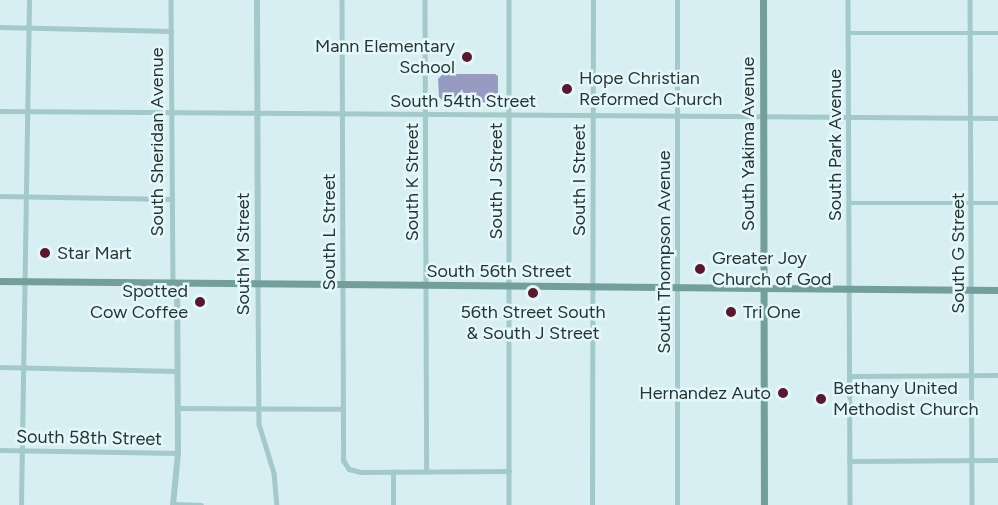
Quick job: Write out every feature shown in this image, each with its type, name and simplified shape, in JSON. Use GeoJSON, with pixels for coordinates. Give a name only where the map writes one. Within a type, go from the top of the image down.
{"type":"FeatureCollection","features":[{"type":"Feature","properties":{"kind":"main road","name":"South Yakima Avenue"},"geometry":{"type":"LineString","coordinates":[[763,0],[764,505]]}},
{"type":"Feature","properties":{"kind":"main road","name":"South 56th Street"},"geometry":{"type":"LineString","coordinates":[[0,281],[343,286],[998,290]]}},
{"type":"Feature","properties":{"kind":"street"},"geometry":{"type":"LineString","coordinates":[[21,505],[20,450],[29,0]]}},
{"type":"Feature","properties":{"kind":"street","name":"South Sheridan Avenue"},"geometry":{"type":"LineString","coordinates":[[171,0],[171,199],[178,453],[173,505]]}},
{"type":"Feature","properties":{"kind":"street","name":"South M Street"},"geometry":{"type":"LineString","coordinates":[[257,0],[258,409],[260,436],[275,477],[277,505]]}},
{"type":"Feature","properties":{"kind":"street","name":"South L Street"},"geometry":{"type":"LineString","coordinates":[[342,0],[342,409],[345,464],[357,471],[393,472]]}},
{"type":"Feature","properties":{"kind":"street","name":"South K Street"},"geometry":{"type":"LineString","coordinates":[[425,0],[427,471]]}},
{"type":"Feature","properties":{"kind":"street","name":"South J Street"},"geometry":{"type":"LineString","coordinates":[[509,0],[509,505]]}},
{"type":"Feature","properties":{"kind":"street","name":"South I Street"},"geometry":{"type":"LineString","coordinates":[[592,505],[593,0]]}},
{"type":"Feature","properties":{"kind":"street","name":"South Thompson Avenue"},"geometry":{"type":"LineString","coordinates":[[677,0],[677,505]]}},
{"type":"Feature","properties":{"kind":"street","name":"South Park Avenue"},"geometry":{"type":"LineString","coordinates":[[848,0],[850,505]]}},
{"type":"Feature","properties":{"kind":"street","name":"South G Street"},"geometry":{"type":"LineString","coordinates":[[970,0],[972,505]]}},
{"type":"Feature","properties":{"kind":"street"},"geometry":{"type":"LineString","coordinates":[[0,27],[171,31]]}},
{"type":"Feature","properties":{"kind":"street"},"geometry":{"type":"LineString","coordinates":[[848,33],[998,33]]}},
{"type":"Feature","properties":{"kind":"street","name":"South 54th Street"},"geometry":{"type":"LineString","coordinates":[[0,111],[171,115],[509,114],[998,118]]}},
{"type":"Feature","properties":{"kind":"street"},"geometry":{"type":"LineString","coordinates":[[0,196],[171,199]]}},
{"type":"Feature","properties":{"kind":"street"},"geometry":{"type":"LineString","coordinates":[[849,203],[998,203]]}},
{"type":"Feature","properties":{"kind":"street"},"geometry":{"type":"LineString","coordinates":[[0,367],[177,371]]}},
{"type":"Feature","properties":{"kind":"street"},"geometry":{"type":"LineString","coordinates":[[850,376],[998,375]]}},
{"type":"Feature","properties":{"kind":"street","name":"South 58th Street"},"geometry":{"type":"LineString","coordinates":[[177,408],[342,409]]}},
{"type":"Feature","properties":{"kind":"street","name":"South 58th Street"},"geometry":{"type":"LineString","coordinates":[[0,450],[178,453]]}},
{"type":"Feature","properties":{"kind":"street"},"geometry":{"type":"LineString","coordinates":[[849,460],[998,460]]}},
{"type":"Feature","properties":{"kind":"street"},"geometry":{"type":"LineString","coordinates":[[393,505],[393,472],[509,471]]}},
{"type":"Feature","properties":{"kind":"street"},"geometry":{"type":"LineString","coordinates":[[173,505],[201,505]]}},
{"type":"Feature","properties":{"kind":"shaded area"},"geometry":{"type":"Polygon","coordinates":[[[443,74],[495,74],[498,76],[498,99],[493,103],[443,101],[439,97],[438,79],[443,74]]]}},
{"type":"Feature","properties":{"kind":"place","name":"Mann Elementary School"},"geometry":{"type":"Point","coordinates":[467,57]}},
{"type":"Feature","properties":{"kind":"place","name":"Hope Christian Reformed Church"},"geometry":{"type":"Point","coordinates":[567,89]}},
{"type":"Feature","properties":{"kind":"place","name":"Star Mart"},"geometry":{"type":"Point","coordinates":[45,253]}},
{"type":"Feature","properties":{"kind":"place","name":"Greater Joy Church of God"},"geometry":{"type":"Point","coordinates":[700,269]}},
{"type":"Feature","properties":{"kind":"place","name":"56th Street South & South J Street"},"geometry":{"type":"Point","coordinates":[533,293]}},
{"type":"Feature","properties":{"kind":"place","name":"Spotted Cow Coffee"},"geometry":{"type":"Point","coordinates":[200,302]}},
{"type":"Feature","properties":{"kind":"place","name":"Tri One"},"geometry":{"type":"Point","coordinates":[731,312]}},
{"type":"Feature","properties":{"kind":"place","name":"Hernandez Auto"},"geometry":{"type":"Point","coordinates":[783,393]}},
{"type":"Feature","properties":{"kind":"place","name":"Bethany United Methodist Church"},"geometry":{"type":"Point","coordinates":[821,399]}}]}
